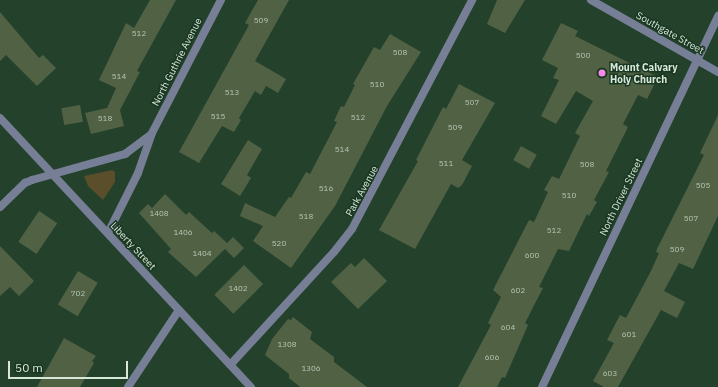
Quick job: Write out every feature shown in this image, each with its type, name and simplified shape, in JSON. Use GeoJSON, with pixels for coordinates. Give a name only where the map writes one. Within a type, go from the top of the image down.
{"type":"FeatureCollection","features":[{"type":"Feature","properties":{"kind":"street","name":"North Guthrie Avenue"},"geometry":{"type":"LineString","coordinates":[[108,233],[138,173],[152,133],[220,0]]}},
{"type":"Feature","properties":{"kind":"street","name":"Park Avenue"},"geometry":{"type":"LineString","coordinates":[[230,364],[334,252],[352,229],[472,0]]}},
{"type":"Feature","properties":{"kind":"street","name":"Southgate Street"},"geometry":{"type":"LineString","coordinates":[[590,0],[718,72]]}},
{"type":"Feature","properties":{"kind":"street","name":"North Driver Street"},"geometry":{"type":"LineString","coordinates":[[542,387],[718,16]]}},
{"type":"Feature","properties":{"kind":"street","name":"Liberty Street"},"geometry":{"type":"LineString","coordinates":[[0,118],[251,387]]}},
{"type":"Feature","properties":{"kind":"street","name":"North Guthrie Avenue"},"geometry":{"type":"LineString","coordinates":[[0,207],[25,183],[52,173],[125,154],[143,143],[152,133]]}},
{"type":"Feature","properties":{"kind":"street"},"geometry":{"type":"LineString","coordinates":[[128,387],[179,310]]}},
{"type":"Feature","properties":{"kind":"shaded area"},"geometry":{"type":"Polygon","coordinates":[[[112,170],[115,172],[115,182],[103,200],[88,186],[84,176],[112,170]]]}},
{"type":"Feature","properties":{"kind":"building"},"geometry":{"type":"Polygon","coordinates":[[[150,0],[176,0],[137,71],[140,72],[120,110],[124,126],[91,134],[85,113],[107,108],[116,88],[99,80],[126,23],[134,28],[150,0]]]}},
{"type":"Feature","properties":{"kind":"building"},"geometry":{"type":"Polygon","coordinates":[[[258,0],[289,0],[255,61],[286,79],[278,93],[266,86],[261,95],[255,91],[239,118],[241,120],[234,132],[222,126],[199,163],[179,152],[249,25],[245,23],[258,0]]]}},
{"type":"Feature","properties":{"kind":"building"},"geometry":{"type":"Polygon","coordinates":[[[497,0],[525,0],[505,33],[487,24],[497,0]]]}},
{"type":"Feature","properties":{"kind":"building"},"geometry":{"type":"Polygon","coordinates":[[[0,12],[39,58],[43,55],[56,68],[37,86],[6,55],[0,61],[0,12]]]}},
{"type":"Feature","properties":{"kind":"building"},"geometry":{"type":"Polygon","coordinates":[[[561,23],[578,31],[575,36],[658,77],[647,99],[638,95],[623,124],[628,127],[606,171],[609,172],[594,200],[597,202],[589,216],[587,214],[569,251],[558,249],[539,287],[543,288],[525,323],[528,325],[505,378],[502,377],[497,387],[458,387],[491,325],[488,323],[501,297],[493,290],[529,220],[534,222],[548,192],[544,190],[552,176],[559,179],[580,136],[575,133],[593,101],[576,91],[556,124],[541,116],[559,80],[553,78],[558,68],[542,60],[561,23]]]}},
{"type":"Feature","properties":{"kind":"building"},"geometry":{"type":"Polygon","coordinates":[[[390,34],[421,52],[387,106],[335,206],[291,268],[253,241],[263,226],[240,216],[245,203],[275,217],[289,197],[291,198],[306,172],[310,174],[337,122],[334,121],[341,106],[344,107],[355,85],[353,84],[374,47],[380,50],[390,34]]]}},
{"type":"Feature","properties":{"kind":"building"},"geometry":{"type":"Polygon","coordinates":[[[459,84],[495,103],[462,160],[472,166],[462,185],[458,188],[451,184],[415,249],[379,230],[418,161],[416,160],[443,107],[446,109],[459,84]]]}},
{"type":"Feature","properties":{"kind":"building"},"geometry":{"type":"Polygon","coordinates":[[[80,105],[83,122],[64,125],[61,108],[80,105]]]}},
{"type":"Feature","properties":{"kind":"building"},"geometry":{"type":"Polygon","coordinates":[[[718,115],[718,216],[693,269],[679,263],[664,291],[685,302],[677,318],[661,310],[618,387],[604,387],[593,381],[614,343],[607,340],[620,315],[626,318],[651,271],[659,253],[656,252],[657,249],[704,155],[700,153],[718,115]]]}},
{"type":"Feature","properties":{"kind":"building"},"geometry":{"type":"Polygon","coordinates":[[[248,140],[262,149],[247,175],[251,178],[240,196],[221,184],[248,140]]]}},
{"type":"Feature","properties":{"kind":"building"},"geometry":{"type":"Polygon","coordinates":[[[521,146],[537,155],[529,169],[513,160],[521,146]]]}},
{"type":"Feature","properties":{"kind":"building"},"geometry":{"type":"Polygon","coordinates":[[[165,194],[186,215],[189,212],[212,233],[214,231],[227,243],[233,237],[244,248],[234,258],[225,249],[196,277],[168,252],[171,249],[139,213],[148,204],[152,208],[165,194]]]}},
{"type":"Feature","properties":{"kind":"building"},"geometry":{"type":"Polygon","coordinates":[[[39,211],[57,223],[37,254],[18,242],[39,211]]]}},
{"type":"Feature","properties":{"kind":"building"},"geometry":{"type":"Polygon","coordinates":[[[0,246],[34,281],[19,296],[10,287],[0,296],[0,246]]]}},
{"type":"Feature","properties":{"kind":"building"},"geometry":{"type":"Polygon","coordinates":[[[364,258],[387,281],[358,309],[331,282],[351,263],[355,267],[364,258]]]}},
{"type":"Feature","properties":{"kind":"building"},"geometry":{"type":"Polygon","coordinates":[[[244,265],[263,284],[233,314],[214,295],[244,265]]]}},
{"type":"Feature","properties":{"kind":"building"},"geometry":{"type":"Polygon","coordinates":[[[78,271],[98,283],[78,316],[58,304],[78,271]]]}},
{"type":"Feature","properties":{"kind":"building"},"geometry":{"type":"Polygon","coordinates":[[[293,317],[312,332],[310,339],[334,357],[334,362],[367,387],[300,387],[289,378],[289,374],[265,355],[272,339],[288,319],[291,320],[293,317]]]}},
{"type":"Feature","properties":{"kind":"building"},"geometry":{"type":"Polygon","coordinates":[[[64,338],[96,356],[92,361],[94,363],[80,387],[37,387],[64,338]]]}},
{"type":"Feature","properties":{"kind":"place","name":"Mount Calvary Holy Church"},"geometry":{"type":"Point","coordinates":[602,73]}}]}
